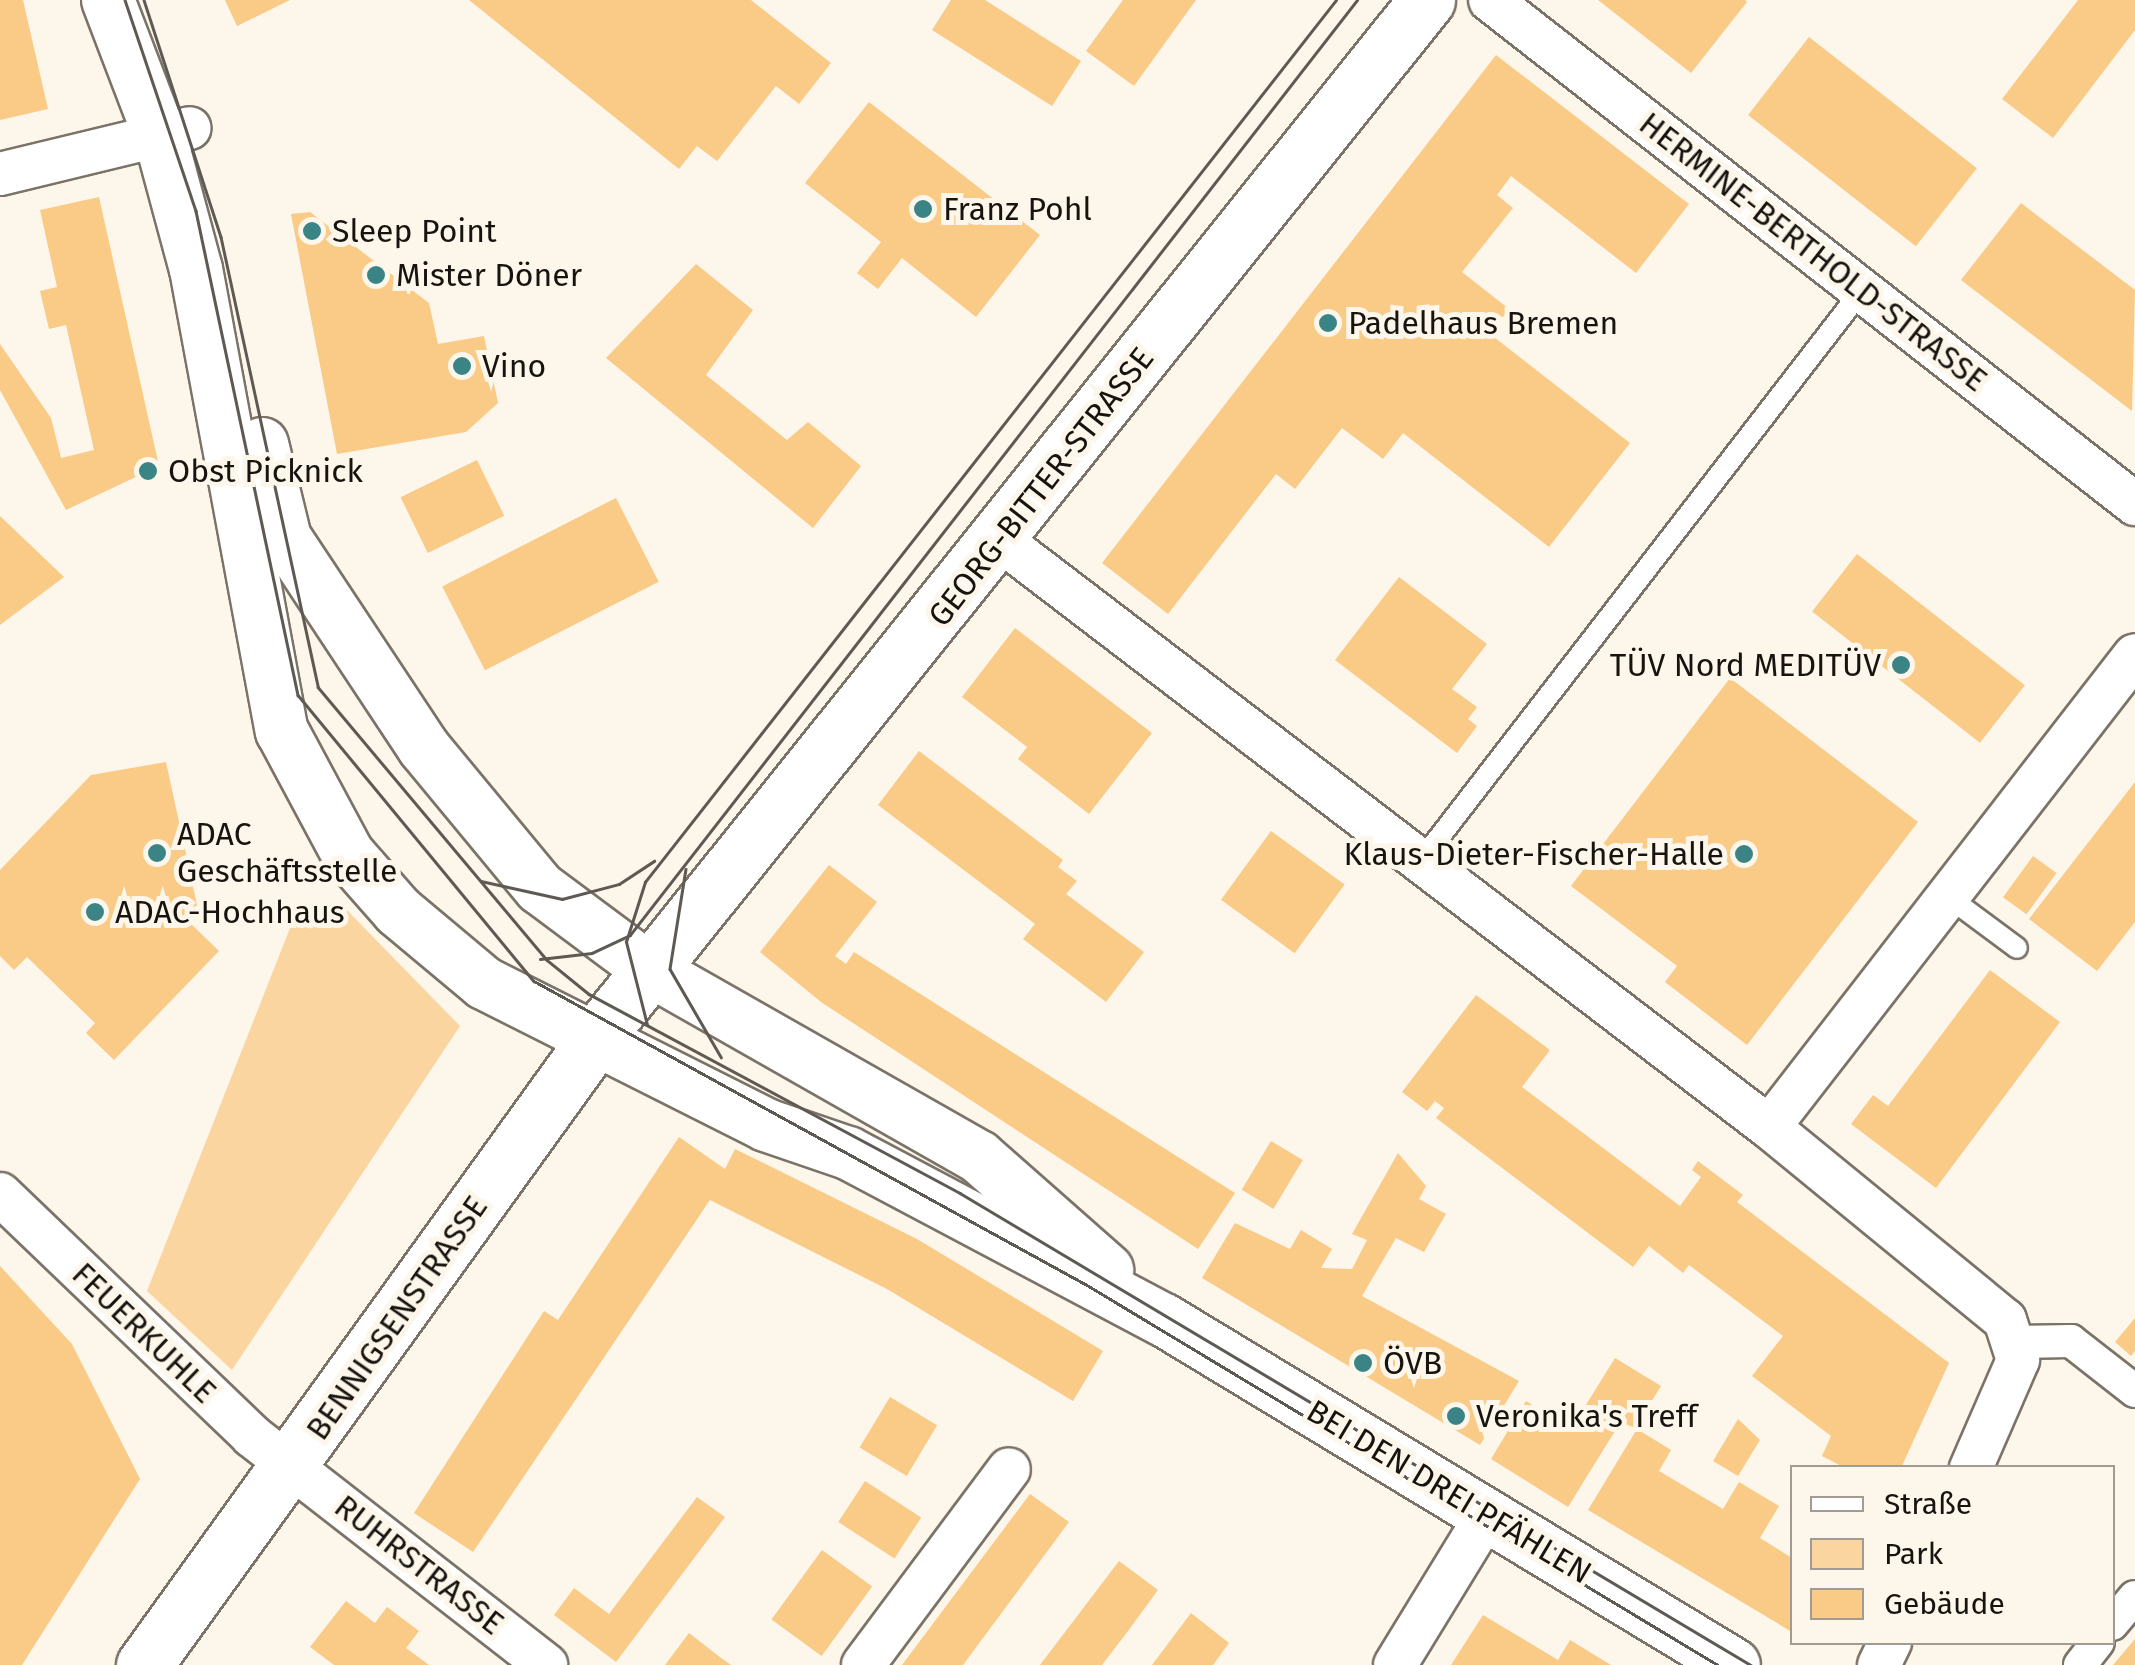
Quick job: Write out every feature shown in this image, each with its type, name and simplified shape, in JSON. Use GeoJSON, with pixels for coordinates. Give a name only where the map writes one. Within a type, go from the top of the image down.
{"type":"FeatureCollection","features":[{"type":"Feature","properties":{"kind":"main road","name":"GEORG-BITTER-STRASSE"},"geometry":{"type":"LineString","coordinates":[[650,970],[1000,540],[1426,0]]}},
{"type":"Feature","properties":{"kind":"main road","name":"BENNIGSENSTRASSE"},"geometry":{"type":"LineString","coordinates":[[144,1665],[291,1468],[595,1039],[650,970]]}},
{"type":"Feature","properties":{"kind":"street"},"geometry":{"type":"LineString","coordinates":[[108,0],[175,132]]}},
{"type":"Feature","properties":{"kind":"street"},"geometry":{"type":"LineString","coordinates":[[144,0],[175,132]]}},
{"type":"Feature","properties":{"kind":"street","name":"HERMINE-BERTHOLD-STRASSE"},"geometry":{"type":"LineString","coordinates":[[1490,0],[2135,504]]}},
{"type":"Feature","properties":{"kind":"street"},"geometry":{"type":"LineString","coordinates":[[0,174],[175,132]]}},
{"type":"Feature","properties":{"kind":"street","name":"BEI DEN DREI PFÄHLEN"},"geometry":{"type":"LineString","coordinates":[[175,132],[284,538],[424,748],[540,888],[650,970],[979,1157],[1164,1320]]}},
{"type":"Feature","properties":{"kind":"street","name":"BEI DEN DREI PFÄHLEN"},"geometry":{"type":"LineString","coordinates":[[175,132],[257,620],[302,778],[348,854],[449,960],[766,1125],[848,1152],[1164,1320],[1734,1665]]}},
{"type":"Feature","properties":{"kind":"street"},"geometry":{"type":"LineString","coordinates":[[1000,540],[1417,866],[1769,1126],[2011,1331],[2071,1341],[2135,1391]]}},
{"type":"Feature","properties":{"kind":"street"},"geometry":{"type":"LineString","coordinates":[[1769,1126],[2135,655]]}},
{"type":"Feature","properties":{"kind":"street","name":"FEUERKUHLE"},"geometry":{"type":"LineString","coordinates":[[0,1194],[291,1468]]}},
{"type":"Feature","properties":{"kind":"street"},"geometry":{"type":"LineString","coordinates":[[1972,1465],[2018,1360],[2011,1331]]}},
{"type":"Feature","properties":{"kind":"street","name":"RUHRSTRASSE"},"geometry":{"type":"LineString","coordinates":[[291,1468],[546,1665]]}},
{"type":"Feature","properties":{"kind":"street"},"geometry":{"type":"LineString","coordinates":[[863,1665],[1009,1469]]}},
{"type":"Feature","properties":{"kind":"street"},"geometry":{"type":"LineString","coordinates":[[1395,1665],[1486,1515]]}},
{"type":"Feature","properties":{"kind":"street"},"geometry":{"type":"LineString","coordinates":[[2115,1620],[2135,1596]]}},
{"type":"Feature","properties":{"kind":"street"},"geometry":{"type":"LineString","coordinates":[[2080,1665],[2096,1645]]}},
{"type":"Feature","properties":{"kind":"lane"},"geometry":{"type":"LineString","coordinates":[[1417,866],[1862,290]]}},
{"type":"Feature","properties":{"kind":"lane"},"geometry":{"type":"LineString","coordinates":[[1947,896],[2017,948]]}},
{"type":"Feature","properties":{"kind":"green space"},"geometry":{"type":"Polygon","coordinates":[[[341,904],[460,1026],[232,1370],[147,1291],[294,918],[341,904]]]}},
{"type":"Feature","properties":{"kind":"building"},"geometry":{"type":"Polygon","coordinates":[[[0,0],[23,0],[48,109],[0,120],[0,0]]]}},
{"type":"Feature","properties":{"kind":"building"},"geometry":{"type":"Polygon","coordinates":[[[225,0],[290,0],[237,26],[225,0]]]}},
{"type":"Feature","properties":{"kind":"building"},"geometry":{"type":"Polygon","coordinates":[[[469,0],[751,0],[831,63],[799,104],[776,86],[717,161],[697,146],[679,169],[469,0]]]}},
{"type":"Feature","properties":{"kind":"building"},"geometry":{"type":"Polygon","coordinates":[[[951,0],[985,0],[1081,61],[1052,106],[932,30],[951,0]]]}},
{"type":"Feature","properties":{"kind":"building"},"geometry":{"type":"Polygon","coordinates":[[[1123,0],[1196,0],[1134,86],[1086,51],[1123,0]]]}},
{"type":"Feature","properties":{"kind":"building"},"geometry":{"type":"Polygon","coordinates":[[[1598,0],[1745,0],[1747,2],[1691,73],[1598,0]]]}},
{"type":"Feature","properties":{"kind":"building"},"geometry":{"type":"Polygon","coordinates":[[[2078,0],[2135,0],[2135,30],[2053,138],[2002,99],[2078,0]]]}},
{"type":"Feature","properties":{"kind":"building"},"geometry":{"type":"Polygon","coordinates":[[[1809,37],[1977,168],[1916,246],[1748,115],[1809,37]]]}},
{"type":"Feature","properties":{"kind":"building"},"geometry":{"type":"Polygon","coordinates":[[[1496,55],[1689,204],[1636,273],[1511,176],[1497,195],[1513,208],[1462,272],[1509,309],[1490,334],[1630,443],[1549,547],[1403,433],[1383,459],[1342,428],[1295,489],[1276,474],[1168,614],[1102,563],[1496,55]]]}},
{"type":"Feature","properties":{"kind":"building","name":"Franz Pohl"},"geometry":{"type":"Polygon","coordinates":[[[869,102],[1040,235],[976,317],[902,258],[878,289],[857,273],[881,242],[805,183],[869,102]]]}},
{"type":"Feature","properties":{"kind":"building"},"geometry":{"type":"Polygon","coordinates":[[[99,197],[159,466],[66,510],[0,390],[0,344],[51,418],[61,458],[94,450],[66,325],[49,329],[40,291],[57,287],[40,210],[99,197]]]}},
{"type":"Feature","properties":{"kind":"building"},"geometry":{"type":"Polygon","coordinates":[[[2021,203],[2135,290],[2132,411],[1961,280],[2021,203]]]}},
{"type":"Feature","properties":{"kind":"building"},"geometry":{"type":"Polygon","coordinates":[[[310,212],[429,303],[438,344],[484,336],[498,403],[466,432],[337,454],[291,214],[310,212]]]}},
{"type":"Feature","properties":{"kind":"building"},"geometry":{"type":"Polygon","coordinates":[[[696,264],[753,310],[706,375],[787,440],[808,422],[861,466],[813,528],[606,358],[696,264]]]}},
{"type":"Feature","properties":{"kind":"building"},"geometry":{"type":"Polygon","coordinates":[[[477,460],[504,516],[428,553],[401,497],[477,460]]]}},
{"type":"Feature","properties":{"kind":"building"},"geometry":{"type":"Polygon","coordinates":[[[616,498],[659,582],[485,670],[442,587],[616,498]]]}},
{"type":"Feature","properties":{"kind":"building"},"geometry":{"type":"Polygon","coordinates":[[[0,516],[64,577],[0,625],[0,516]]]}},
{"type":"Feature","properties":{"kind":"building"},"geometry":{"type":"Polygon","coordinates":[[[1857,554],[2025,685],[1980,743],[1812,612],[1857,554]]]}},
{"type":"Feature","properties":{"kind":"building"},"geometry":{"type":"Polygon","coordinates":[[[1399,577],[1487,644],[1452,689],[1477,707],[1468,719],[1477,726],[1457,753],[1335,660],[1399,577]]]}},
{"type":"Feature","properties":{"kind":"building"},"geometry":{"type":"Polygon","coordinates":[[[1015,628],[1152,733],[1089,814],[1018,759],[1027,747],[962,697],[1015,628]]]}},
{"type":"Feature","properties":{"kind":"building","name":"Klaus-Dieter-Fischer-Halle"},"geometry":{"type":"Polygon","coordinates":[[[1730,678],[1918,822],[1747,1045],[1665,982],[1677,966],[1571,886],[1730,678]]]}},
{"type":"Feature","properties":{"kind":"building"},"geometry":{"type":"Polygon","coordinates":[[[919,751],[1063,860],[1058,867],[1077,881],[1066,894],[1144,952],[1106,1002],[1023,939],[1035,924],[878,805],[919,751]]]}},
{"type":"Feature","properties":{"kind":"building","name":"ADAC-Hochhaus"},"geometry":{"type":"Polygon","coordinates":[[[166,762],[197,905],[185,918],[219,951],[114,1060],[86,1033],[95,1023],[27,957],[14,970],[0,956],[0,870],[91,775],[166,762]]]}},
{"type":"Feature","properties":{"kind":"building"},"geometry":{"type":"Polygon","coordinates":[[[2135,782],[2135,922],[2097,971],[2029,919],[2135,782]]]}},
{"type":"Feature","properties":{"kind":"building"},"geometry":{"type":"Polygon","coordinates":[[[1271,831],[1345,884],[1295,953],[1221,900],[1271,831]]]}},
{"type":"Feature","properties":{"kind":"building"},"geometry":{"type":"Polygon","coordinates":[[[2033,856],[2056,873],[2026,914],[2003,897],[2033,856]]]}},
{"type":"Feature","properties":{"kind":"building"},"geometry":{"type":"Polygon","coordinates":[[[829,865],[877,902],[835,956],[846,964],[854,952],[1235,1193],[1198,1249],[821,1002],[760,952],[829,865]]]}},
{"type":"Feature","properties":{"kind":"building"},"geometry":{"type":"Polygon","coordinates":[[[1990,970],[2060,1022],[1936,1188],[1851,1124],[1873,1095],[1888,1106],[1990,970]]]}},
{"type":"Feature","properties":{"kind":"building"},"geometry":{"type":"Polygon","coordinates":[[[1476,995],[1550,1050],[1522,1087],[1680,1206],[1701,1177],[1692,1170],[1698,1161],[1743,1195],[1737,1202],[1949,1363],[1902,1465],[1839,1465],[1822,1456],[1831,1436],[1752,1376],[1783,1336],[1689,1265],[1683,1273],[1649,1246],[1633,1267],[1436,1118],[1444,1108],[1435,1101],[1427,1111],[1402,1092],[1476,995]]]}},
{"type":"Feature","properties":{"kind":"building"},"geometry":{"type":"Polygon","coordinates":[[[679,1137],[725,1169],[735,1149],[917,1239],[1103,1351],[1073,1401],[887,1289],[710,1200],[473,1552],[414,1513],[544,1311],[558,1320],[679,1137]]]}},
{"type":"Feature","properties":{"kind":"building"},"geometry":{"type":"Polygon","coordinates":[[[1271,1141],[1303,1160],[1273,1209],[1242,1190],[1271,1141]]]}},
{"type":"Feature","properties":{"kind":"building"},"geometry":{"type":"Polygon","coordinates":[[[1398,1153],[1426,1186],[1419,1199],[1446,1214],[1424,1252],[1396,1238],[1362,1296],[1519,1381],[1480,1445],[1202,1278],[1235,1223],[1290,1249],[1301,1230],[1332,1249],[1321,1268],[1352,1269],[1367,1240],[1352,1234],[1398,1153]]]}},
{"type":"Feature","properties":{"kind":"building"},"geometry":{"type":"Polygon","coordinates":[[[0,1266],[72,1344],[140,1479],[22,1665],[0,1665],[0,1266]]]}},
{"type":"Feature","properties":{"kind":"building"},"geometry":{"type":"Polygon","coordinates":[[[2135,1318],[2135,1351],[2131,1356],[2115,1342],[2135,1318]]]}},
{"type":"Feature","properties":{"kind":"building"},"geometry":{"type":"Polygon","coordinates":[[[1615,1358],[1661,1386],[1635,1428],[1600,1413],[1615,1431],[1568,1507],[1491,1459],[1526,1401],[1571,1429],[1615,1358]]]}},
{"type":"Feature","properties":{"kind":"building"},"geometry":{"type":"Polygon","coordinates":[[[890,1397],[937,1425],[907,1476],[860,1448],[890,1397]]]}},
{"type":"Feature","properties":{"kind":"building"},"geometry":{"type":"Polygon","coordinates":[[[1738,1419],[1760,1440],[1738,1476],[1713,1461],[1738,1419]]]}},
{"type":"Feature","properties":{"kind":"building"},"geometry":{"type":"Polygon","coordinates":[[[1637,1429],[1671,1450],[1659,1471],[1723,1509],[1739,1482],[1779,1506],[1760,1538],[1790,1557],[1790,1631],[1588,1510],[1637,1429]]]}},
{"type":"Feature","properties":{"kind":"building"},"geometry":{"type":"Polygon","coordinates":[[[865,1481],[921,1517],[895,1559],[838,1522],[865,1481]]]}},
{"type":"Feature","properties":{"kind":"building"},"geometry":{"type":"Polygon","coordinates":[[[1030,1494],[1069,1522],[963,1665],[902,1665],[1030,1494]]]}},
{"type":"Feature","properties":{"kind":"building"},"geometry":{"type":"Polygon","coordinates":[[[697,1497],[725,1517],[616,1662],[554,1615],[574,1588],[609,1614],[697,1497]]]}},
{"type":"Feature","properties":{"kind":"building"},"geometry":{"type":"Polygon","coordinates":[[[822,1550],[872,1586],[822,1656],[771,1620],[822,1550]]]}},
{"type":"Feature","properties":{"kind":"building"},"geometry":{"type":"Polygon","coordinates":[[[1119,1561],[1158,1590],[1128,1631],[1102,1665],[1040,1665],[1119,1561]]]}},
{"type":"Feature","properties":{"kind":"building"},"geometry":{"type":"Polygon","coordinates":[[[346,1601],[375,1623],[387,1607],[419,1631],[406,1648],[429,1665],[334,1665],[310,1647],[346,1601]]]}},
{"type":"Feature","properties":{"kind":"building"},"geometry":{"type":"Polygon","coordinates":[[[1191,1613],[1229,1643],[1213,1665],[1152,1665],[1191,1613]]]}},
{"type":"Feature","properties":{"kind":"building"},"geometry":{"type":"Polygon","coordinates":[[[1483,1615],[1558,1660],[1570,1640],[1611,1665],[1451,1665],[1483,1615]]]}},
{"type":"Feature","properties":{"kind":"building"},"geometry":{"type":"Polygon","coordinates":[[[689,1633],[721,1658],[731,1665],[665,1665],[689,1633]]]}},
{"type":"Feature","properties":{"kind":"building"},"geometry":{"type":"Polygon","coordinates":[[[2135,1639],[2135,1665],[2113,1665],[2135,1639]]]}},
{"type":"Feature","properties":{"kind":"tram line"},"geometry":{"type":"LineString","coordinates":[[125,0],[196,211],[298,695],[534,981],[1087,1285],[1718,1665]]}},
{"type":"Feature","properties":{"kind":"tram line"},"geometry":{"type":"LineString","coordinates":[[144,0],[221,237],[318,687],[547,960],[589,994],[960,1193],[1751,1665]]}},
{"type":"Feature","properties":{"kind":"tram line"},"geometry":{"type":"LineString","coordinates":[[647,1025],[626,942],[645,882],[1336,0]]}},
{"type":"Feature","properties":{"kind":"tram line"},"geometry":{"type":"LineString","coordinates":[[540,959],[592,953],[630,935],[1357,0]]}},
{"type":"Feature","properties":{"kind":"tram line"},"geometry":{"type":"LineString","coordinates":[[481,881],[562,899],[619,884],[654,861]]}},
{"type":"Feature","properties":{"kind":"tram line"},"geometry":{"type":"LineString","coordinates":[[686,869],[670,969],[721,1057]]}},
{"type":"Feature","properties":{"kind":"place","name":"Franz Pohl"},"geometry":{"type":"Point","coordinates":[923,209]}},
{"type":"Feature","properties":{"kind":"place","name":"Sleep Point"},"geometry":{"type":"Point","coordinates":[312,231]}},
{"type":"Feature","properties":{"kind":"place","name":"Mister Döner"},"geometry":{"type":"Point","coordinates":[376,275]}},
{"type":"Feature","properties":{"kind":"place","name":"Padelhaus Bremen"},"geometry":{"type":"Point","coordinates":[1328,323]}},
{"type":"Feature","properties":{"kind":"place","name":"Vino"},"geometry":{"type":"Point","coordinates":[462,366]}},
{"type":"Feature","properties":{"kind":"place","name":"Obst Picknick"},"geometry":{"type":"Point","coordinates":[148,471]}},
{"type":"Feature","properties":{"kind":"place","name":"TÜV Nord MEDITÜV"},"geometry":{"type":"Point","coordinates":[1901,665]}},
{"type":"Feature","properties":{"kind":"place","name":"ADAC Geschäftsstelle"},"geometry":{"type":"Point","coordinates":[157,853]}},
{"type":"Feature","properties":{"kind":"place","name":"Klaus-Dieter-Fischer-Halle"},"geometry":{"type":"Point","coordinates":[1744,854]}},
{"type":"Feature","properties":{"kind":"place","name":"ADAC-Hochhaus"},"geometry":{"type":"Point","coordinates":[95,912]}},
{"type":"Feature","properties":{"kind":"place","name":"ÖVB"},"geometry":{"type":"Point","coordinates":[1363,1363]}},
{"type":"Feature","properties":{"kind":"place","name":"Veronika's Treff"},"geometry":{"type":"Point","coordinates":[1456,1416]}}]}
